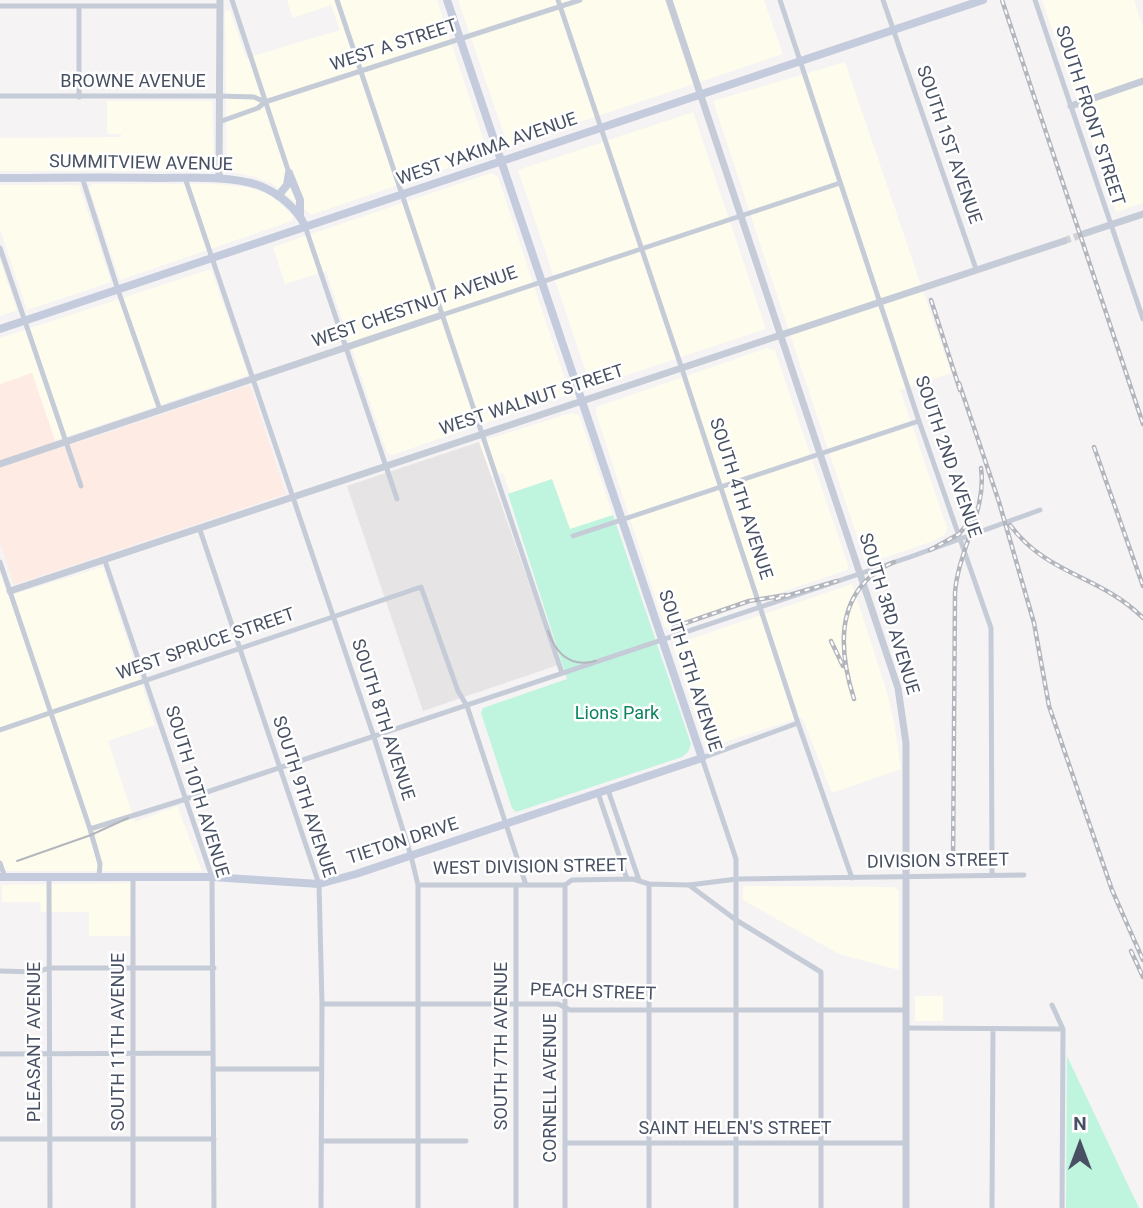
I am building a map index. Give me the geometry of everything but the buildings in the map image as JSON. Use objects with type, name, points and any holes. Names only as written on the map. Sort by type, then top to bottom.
[{"type":"main road","name":"SOUTH 5TH AVENUE","points":[[447,0],[702,758]]},
{"type":"main road","name":"WEST YAKIMA AVENUE","points":[[0,329],[983,0]]},
{"type":"main road","points":[[278,196],[287,185],[289,173]]},
{"type":"main road","points":[[289,173],[300,200],[300,214]]},
{"type":"main road","name":"SUMMITVIEW AVENUE","points":[[0,178],[185,178],[255,184],[278,196],[300,214],[305,226]]},
{"type":"main road","name":"TIETON DRIVE","points":[[2,877],[212,877],[319,884],[411,856],[702,758]]},
{"type":"street","points":[[232,0],[289,173]]},
{"type":"street","points":[[337,0],[562,673]]},
{"type":"street","name":"WEST A STREET","points":[[219,122],[258,108],[265,102],[460,39],[559,3],[580,0]]},
{"type":"street","name":"SOUTH 3RD AVENUE","points":[[669,0],[898,688],[906,743],[906,1208]]},
{"type":"street","name":"SOUTH 2ND AVENUE","points":[[780,0],[919,421],[993,635],[992,874]]},
{"type":"street","name":"SOUTH 1ST AVENUE","points":[[883,0],[976,269]]},
{"type":"street","name":"SOUTH FRONT STREET","points":[[1035,0],[1143,319]]},
{"type":"street","points":[[0,6],[220,3],[219,179]]},
{"type":"street","name":"SOUTH 4TH AVENUE","points":[[559,3],[852,878]]},
{"type":"street","points":[[79,6],[79,97]]},
{"type":"street","points":[[1071,106],[1143,81]]},
{"type":"street","name":"BROWNE AVENUE","points":[[0,96],[219,96],[254,97],[265,102]]},
{"type":"street","points":[[82,177],[160,410]]},
{"type":"street","name":"SOUTH 8TH AVENUE","points":[[185,178],[374,737],[418,884],[418,1208]]},
{"type":"street","name":"WEST CHESTNUT AVENUE","points":[[0,464],[840,183]]},
{"type":"street","points":[[1083,234],[1143,214]]},
{"type":"street","points":[[305,226],[397,499]]},
{"type":"street","name":"WEST WALNUT STREET","points":[[10,592],[1064,241]]},
{"type":"street","points":[[0,248],[81,485]]},
{"type":"street","points":[[573,536],[919,421]]},
{"type":"street","points":[[90,829],[467,706],[860,574],[1040,510]]},
{"type":"street","name":"SOUTH 9TH AVENUE","points":[[200,530],[319,884],[322,1004],[321,1208]]},
{"type":"street","name":"SOUTH 10TH AVENUE","points":[[106,561],[212,877],[214,1208]]},
{"type":"street","points":[[0,562],[90,829],[100,864],[99,877]]},
{"type":"street","name":"WEST SPRUCE STREET","points":[[0,730],[421,587],[458,691],[467,706]]},
{"type":"street","points":[[467,706],[526,885]]},
{"type":"street","name":"TIETON DRIVE","points":[[702,758],[798,723]]},
{"type":"street","name":"SOUTH 5TH AVENUE","points":[[702,758],[736,859],[736,1208]]},
{"type":"street","points":[[608,790],[639,880]]},
{"type":"street","points":[[598,793],[626,879]]},
{"type":"street","points":[[0,863],[2,877]]},
{"type":"street","name":"DIVISION STREET","points":[[852,878],[1024,875]]},
{"type":"street","name":"SOUTH 11TH AVENUE","points":[[132,876],[133,1208]]},
{"type":"street","name":"PLEASANT AVENUE","points":[[49,877],[50,1208]]},
{"type":"street","name":"WEST DIVISION STREET","points":[[418,884],[565,885],[572,880],[626,879],[649,884],[689,885],[737,879],[852,878]]},
{"type":"street","points":[[649,884],[649,1208]]},
{"type":"street","name":"SOUTH 7TH AVENUE","points":[[516,885],[516,1208]]},
{"type":"street","name":"CORNELL AVENUE","points":[[565,885],[565,1208]]},
{"type":"street","points":[[689,885],[736,920],[821,972],[821,1208]]},
{"type":"street","points":[[0,971],[37,972],[49,968],[214,968]]},
{"type":"street","name":"PEACH STREET","points":[[322,1004],[558,1004],[570,1010],[906,1010]]},
{"type":"street","points":[[1052,1005],[1063,1029],[1062,1208]]},
{"type":"street","points":[[905,1028],[1063,1029]]},
{"type":"street","points":[[992,1208],[993,1029]]},
{"type":"street","points":[[0,1054],[213,1053]]},
{"type":"street","points":[[213,1069],[321,1069]]},
{"type":"street","points":[[0,1139],[214,1139]]},
{"type":"street","points":[[321,1141],[466,1141]]},
{"type":"street","name":"SAINT HELEN'S STREET","points":[[565,1143],[906,1143]]},
{"type":"shaded area","points":[[287,0],[437,0],[488,154],[311,215],[273,184],[227,171],[225,11],[230,10],[246,58],[340,30],[331,5],[293,18]]},
{"type":"shaded area","points":[[458,0],[764,0],[783,54],[508,146]]},
{"type":"shaded area","points":[[1042,0],[1134,0],[1143,27],[1143,203],[1116,212]]},
{"type":"shaded area","points":[[845,62],[951,373],[900,390],[947,528],[946,533],[936,540],[866,564],[713,101]]},
{"type":"shaded area","points":[[107,101],[212,101],[214,171],[0,171],[0,138],[121,137],[121,134],[107,134]]},
{"type":"shaded area","points":[[693,112],[766,329],[591,387],[518,170]]},
{"type":"shaded area","points":[[491,173],[498,177],[567,386],[564,396],[392,455],[387,453],[326,271],[285,284],[273,247]]},
{"type":"shaded area","points":[[93,184],[216,184],[247,187],[272,196],[293,216],[292,221],[120,280],[89,188]]},
{"type":"shaded area","points":[[0,185],[79,185],[111,282],[27,310],[0,229]]},
{"type":"shaded area","points":[[0,261],[17,310],[0,316]]},
{"type":"shaded area","points":[[211,269],[248,375],[54,441],[32,373],[0,384],[0,338]]},
{"type":"shaded area","points":[[767,348],[775,351],[848,565],[847,570],[670,630],[665,627],[596,407]]},
{"type":"shaded area","points":[[32,373],[58,449],[250,385],[286,494],[14,585],[0,542],[0,384]]},
{"type":"shaded area","points":[[571,413],[579,415],[613,515],[570,529],[552,479],[510,493],[503,473],[492,476],[479,442]]},
{"type":"shaded area","points":[[479,442],[558,665],[423,711],[347,486]]},
{"type":"shaded area","points":[[103,567],[155,725],[108,741],[135,822],[177,806],[202,871],[0,871],[0,573],[8,596]]},
{"type":"shaded area","points":[[852,584],[887,692],[901,769],[832,793],[802,717],[706,748],[673,645]]},
{"type":"shaded area","points":[[135,883],[136,936],[89,936],[89,912],[41,912],[40,902],[2,902],[2,885]]},
{"type":"shaded area","points":[[743,886],[895,887],[899,892],[899,970],[839,954],[743,900]]},
{"type":"shaded area","points":[[915,996],[943,996],[943,1021],[915,1021]]},
{"type":"green space","name":"Lions Park","points":[[552,479],[570,529],[613,515],[691,744],[682,757],[516,812],[512,808],[481,713],[483,708],[567,679],[508,494]]},
{"type":"green space","points":[[1067,1056],[1139,1208],[1066,1208]]},
{"type":"tunnel","points":[[1064,241],[1083,234]]},
{"type":"tram line","points":[[548,631],[555,646],[571,661],[596,661]]},
{"type":"tram line","points":[[17,861],[91,835],[128,818]]},
{"type":"railway","points":[[1002,0],[1143,424]]},
{"type":"railway","points":[[931,300],[960,390]]},
{"type":"railway","points":[[959,383],[999,502],[1034,623],[1049,706],[1112,890],[1143,960]]},
{"type":"railway","points":[[1094,447],[1143,586]]},
{"type":"railway","points":[[953,866],[955,593],[961,561],[980,500],[981,468]]},
{"type":"railway","points":[[930,550],[959,534],[969,522]]},
{"type":"railway","points":[[1010,525],[1041,555],[1109,592],[1143,618]]},
{"type":"railway","points":[[854,699],[845,658],[846,620],[851,603],[861,587],[875,573],[894,562]]},
{"type":"railway","points":[[776,599],[837,581]]},
{"type":"railway","points":[[674,627],[749,601],[786,595]]},
{"type":"railway","points":[[831,641],[843,666]]},
{"type":"railway","points":[[1131,951],[1143,977]]}]
